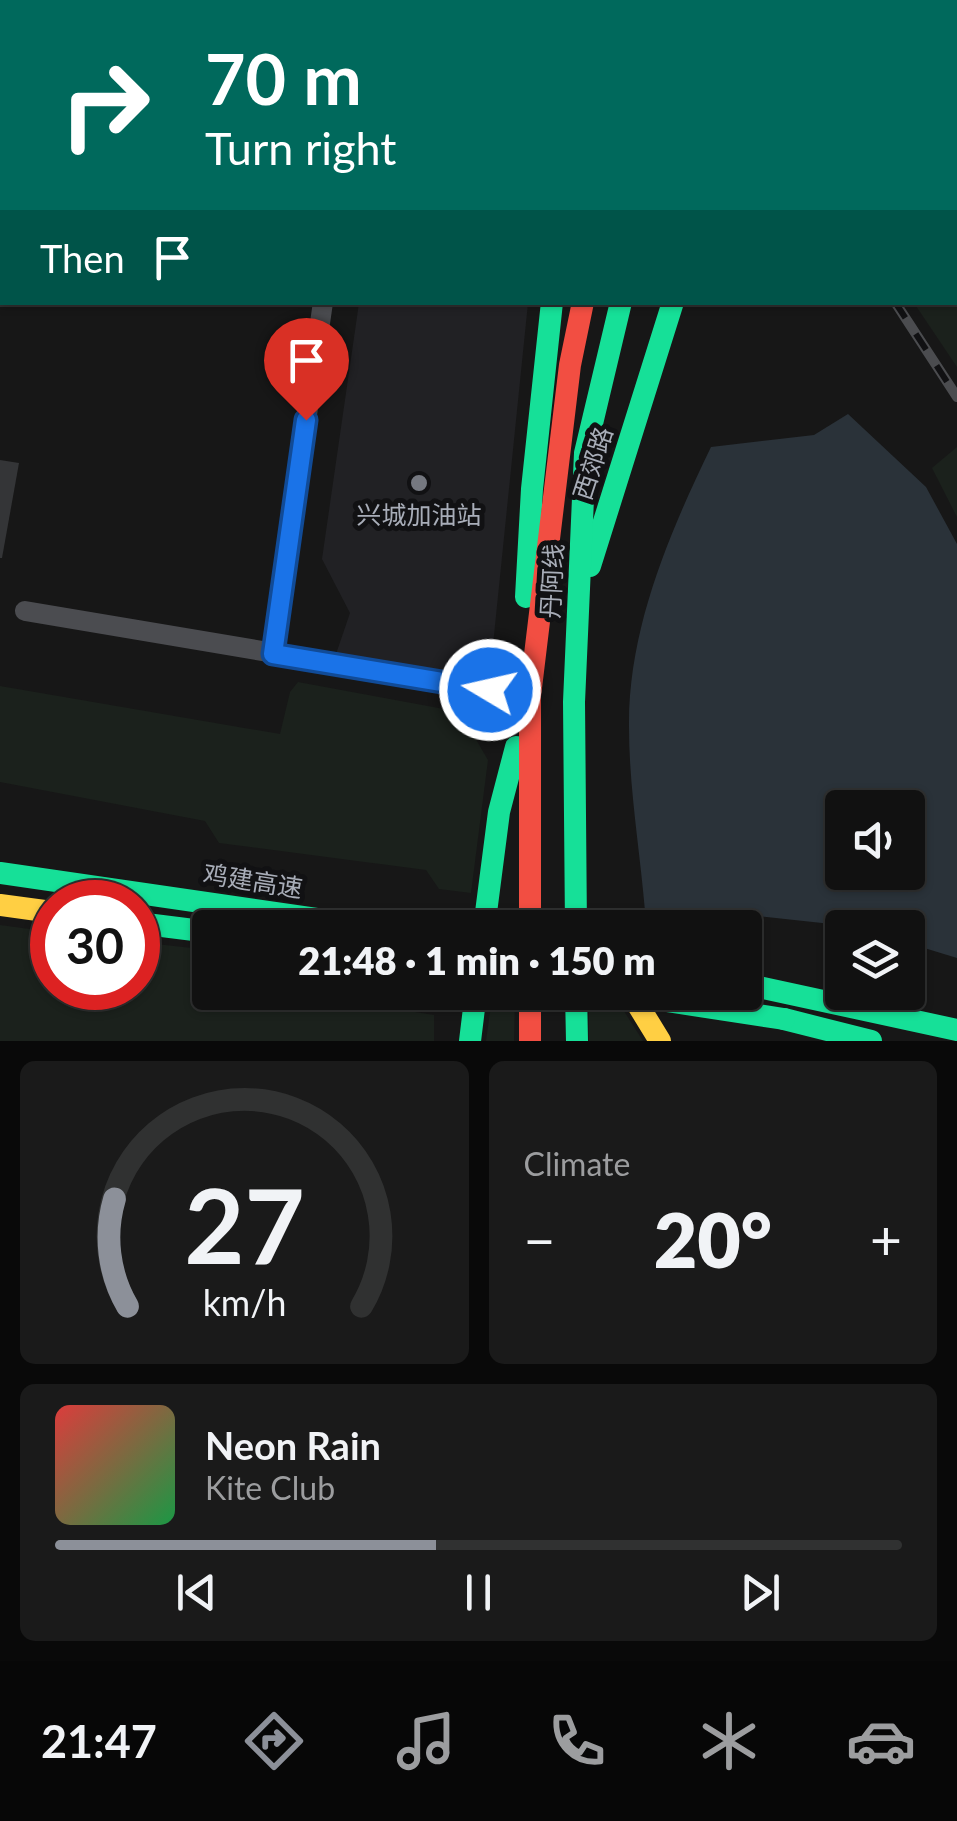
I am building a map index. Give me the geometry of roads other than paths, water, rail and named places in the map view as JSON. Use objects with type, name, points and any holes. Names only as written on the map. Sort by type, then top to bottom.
[{"type":"main road","points":[[486,910],[499,812],[530,696],[525,606],[552,305]]},
{"type":"main road","name":"丹阿线","points":[[530,910],[530,696],[570,365],[582,305]]},
{"type":"main road","name":"丹阿线","points":[[576,910],[575,644],[586,454],[620,305]]},
{"type":"main road","name":"西郊路","points":[[575,644],[592,551],[673,305]]},
{"type":"main road","points":[[574,702],[596,910]]},
{"type":"main road","points":[[0,863],[214,902]]},
{"type":"main road","name":"鸡建高速","points":[[0,873],[265,910]]},
{"type":"main road","points":[[0,905],[30,909]]},
{"type":"main road","points":[[160,925],[192,930]]},
{"type":"main road","points":[[762,987],[957,1030]]},
{"type":"main road","points":[[470,1041],[474,1010]]},
{"type":"main road","points":[[530,1010],[530,1041]]},
{"type":"main road","points":[[576,1010],[577,1041]]},
{"type":"main road","points":[[641,1010],[660,1041]]},
{"type":"main road","points":[[725,1010],[784,1019],[871,1041]]},
{"type":"street","points":[[273,654],[323,305]]},
{"type":"street","points":[[25,611],[530,696]]},
{"type":"railway","points":[[897,305],[957,397]]},
{"type":"place","name":"兴城加油站","points":[[419,483]]}]
